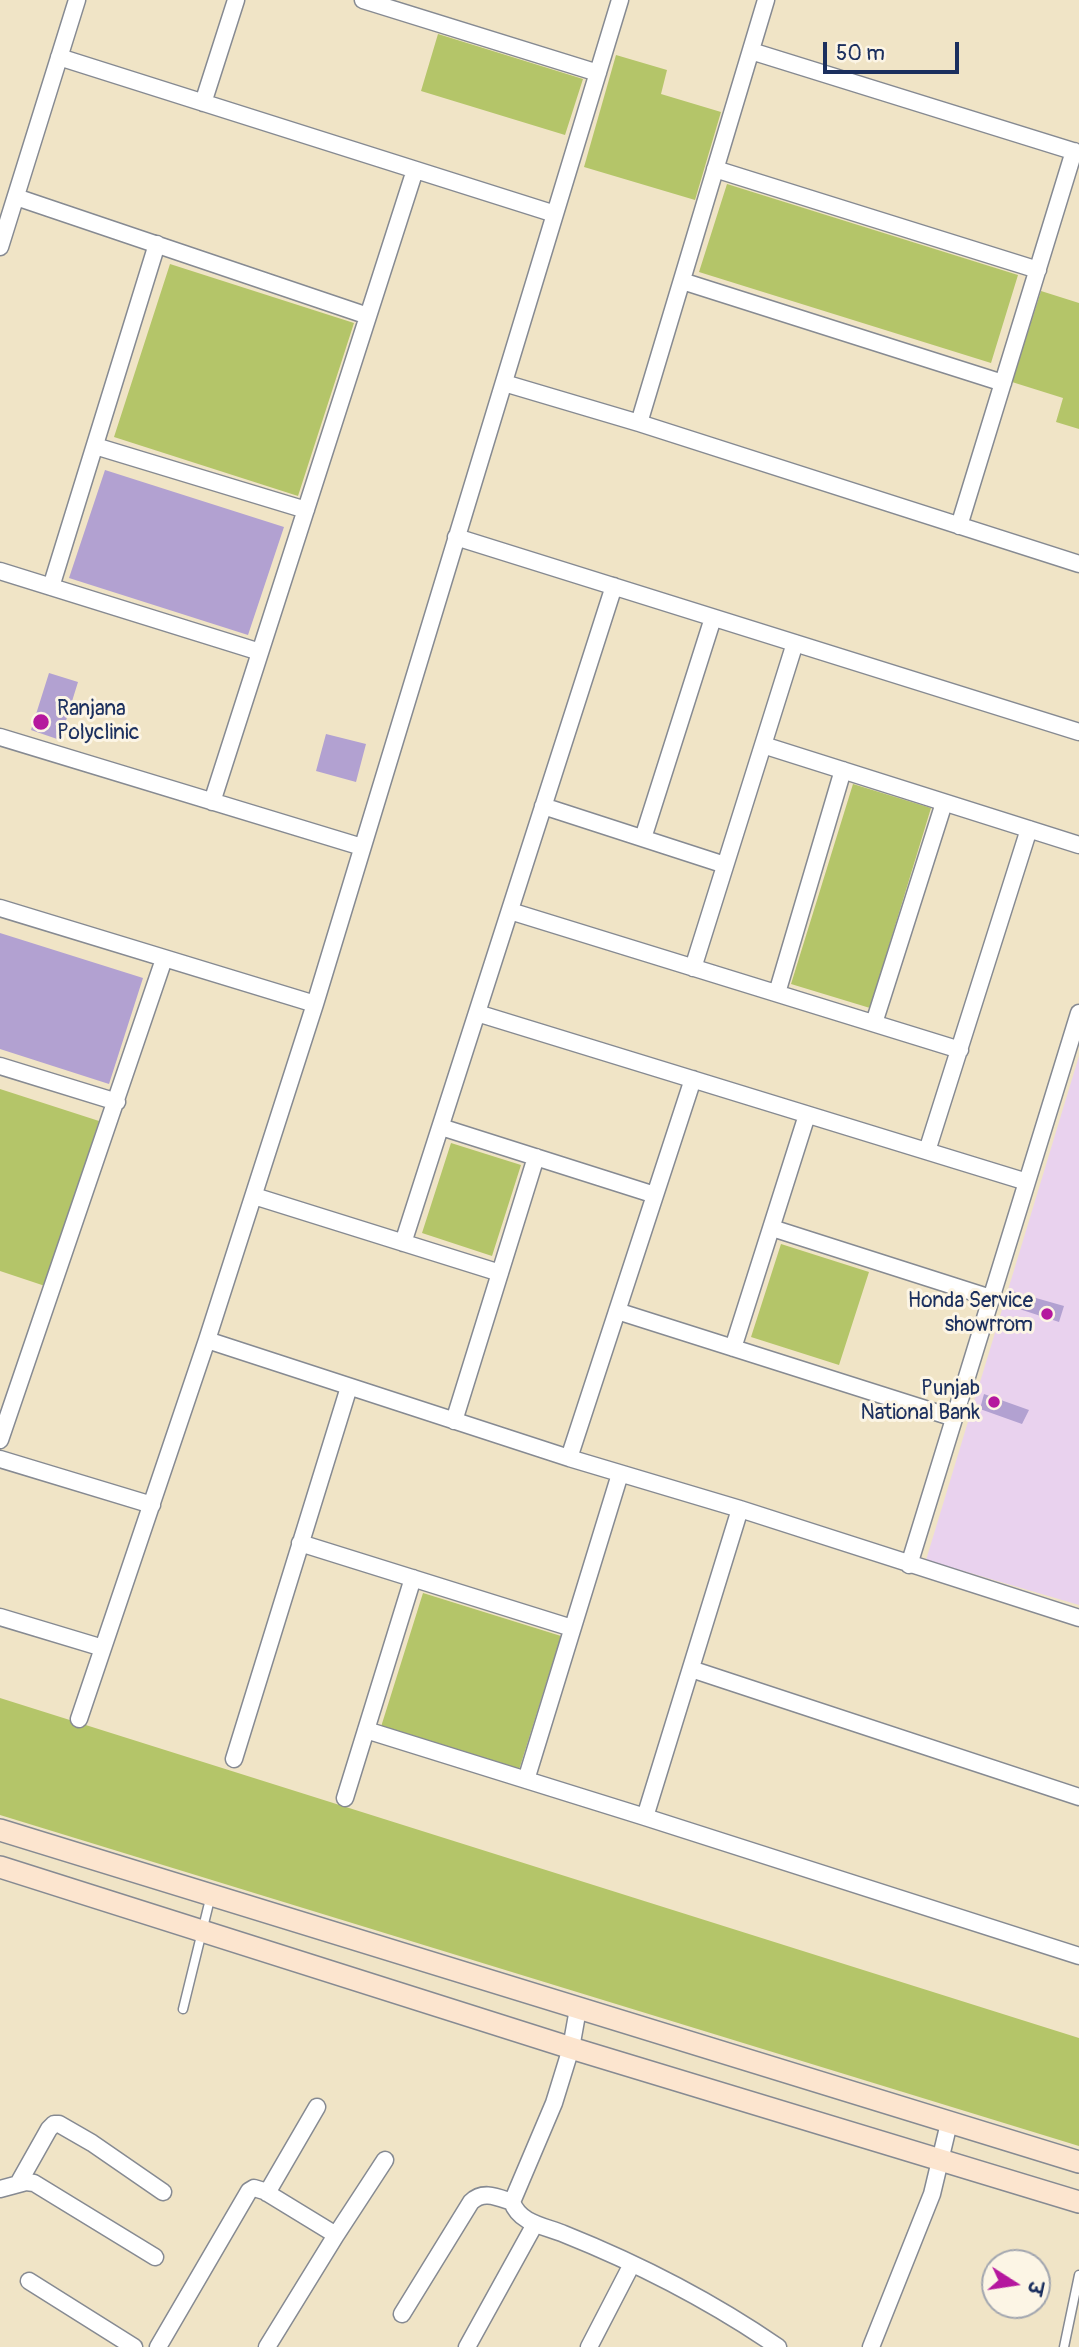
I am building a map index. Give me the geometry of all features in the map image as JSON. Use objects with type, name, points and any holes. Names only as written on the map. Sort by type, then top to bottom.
[{"type":"street","points":[[0,247],[77,0]]},
{"type":"street","points":[[203,103],[236,0]]},
{"type":"street","points":[[363,0],[598,73]]},
{"type":"street","points":[[79,1719],[207,1340],[315,1004],[620,0]]},
{"type":"street","points":[[639,423],[766,0]]},
{"type":"street","points":[[751,51],[1077,152],[959,526]]},
{"type":"street","points":[[60,57],[555,214]]},
{"type":"street","points":[[715,169],[1038,270]]},
{"type":"street","points":[[212,802],[415,170]]},
{"type":"street","points":[[16,197],[368,316]]},
{"type":"street","points":[[51,587],[157,244]]},
{"type":"street","points":[[682,281],[1003,383]]},
{"type":"street","points":[[504,383],[639,423],[1079,564]]},
{"type":"street","points":[[95,446],[306,510]]},
{"type":"street","points":[[456,537],[1079,732]]},
{"type":"street","points":[[0,571],[260,652]]},
{"type":"street","points":[[403,1243],[614,586]]},
{"type":"street","points":[[643,838],[713,618]]},
{"type":"street","points":[[693,968],[795,643]]},
{"type":"street","points":[[0,737],[362,847]]},
{"type":"street","points":[[763,745],[1079,845]]},
{"type":"street","points":[[777,993],[843,771]]},
{"type":"street","points":[[874,1023],[944,803]]},
{"type":"street","points":[[543,806],[725,865]]},
{"type":"street","points":[[928,1151],[1029,830]]},
{"type":"street","points":[[0,908],[315,1004]]},
{"type":"street","points":[[510,911],[960,1050]]},
{"type":"street","points":[[0,1440],[164,959]]},
{"type":"street","points":[[477,1013],[1027,1182]]},
{"type":"street","points":[[909,1565],[1079,1013]]},
{"type":"street","points":[[0,1066],[117,1102]]},
{"type":"street","points":[[569,1458],[693,1079]]},
{"type":"street","points":[[733,1348],[807,1115]]},
{"type":"street","points":[[441,1127],[655,1195]]},
{"type":"street","points":[[454,1421],[537,1157]]},
{"type":"street","points":[[254,1196],[500,1273]]},
{"type":"street","points":[[772,1228],[991,1298]]},
{"type":"street","points":[[617,1311],[954,1418]]},
{"type":"street","points":[[207,1340],[569,1458],[740,1509],[1079,1618]]},
{"type":"street","points":[[234,1759],[349,1387]]},
{"type":"street","points":[[0,1459],[152,1505]]},
{"type":"street","points":[[526,1780],[620,1474]]},
{"type":"street","points":[[645,1817],[740,1509]]},
{"type":"street","points":[[300,1543],[572,1628]]},
{"type":"street","points":[[345,1798],[413,1578]]},
{"type":"street","points":[[0,1617],[103,1648]]},
{"type":"street","points":[[691,1669],[1079,1797]]},
{"type":"street","points":[[366,1730],[1079,1956]]},
{"type":"street","points":[[0,1830],[1079,2162]]},
{"type":"street","points":[[0,1867],[571,2048],[1079,2202]]},
{"type":"street","points":[[578,2009],[571,2048],[554,2103],[512,2202],[516,2212],[535,2224],[582,2241],[632,2264],[716,2307],[778,2347]]},
{"type":"street","points":[[267,2193],[317,2107]]},
{"type":"street","points":[[871,2347],[932,2194],[949,2123]]},
{"type":"street","points":[[18,2184],[49,2129],[54,2124],[59,2124],[92,2143],[163,2192]]},
{"type":"street","points":[[267,2347],[385,2160]]},
{"type":"street","points":[[0,2189],[26,2182],[39,2185],[155,2257]]},
{"type":"street","points":[[158,2347],[249,2191],[258,2188],[336,2235]]},
{"type":"street","points":[[402,2314],[471,2202],[483,2194],[512,2202]]},
{"type":"street","points":[[467,2347],[535,2224]]},
{"type":"street","points":[[589,2347],[632,2264]]},
{"type":"street","points":[[29,2281],[134,2347]]},
{"type":"lane","points":[[183,2009],[211,1895]]},
{"type":"lane","points":[[1064,2347],[1079,2275]]},
{"type":"shaded area","points":[[1079,1056],[1079,1605],[926,1560]]},
{"type":"green space","points":[[438,34],[583,79],[565,135],[421,91]]},
{"type":"green space","points":[[616,55],[667,70],[661,94],[721,112],[695,200],[584,167]]},
{"type":"green space","points":[[727,184],[1018,275],[991,363],[699,272]]},
{"type":"green space","points":[[170,264],[354,323],[298,496],[114,437]]},
{"type":"green space","points":[[1041,291],[1079,303],[1079,429],[1056,422],[1063,398],[1012,382]]},
{"type":"green space","points":[[853,784],[931,808],[870,1008],[791,984]]},
{"type":"green space","points":[[0,1089],[99,1121],[45,1286],[0,1271]]},
{"type":"green space","points":[[451,1143],[521,1165],[492,1256],[422,1233]]},
{"type":"green space","points":[[781,1244],[869,1272],[839,1365],[751,1337]]},
{"type":"green space","points":[[423,1593],[561,1636],[518,1773],[380,1730]]},
{"type":"green space","points":[[0,1698],[1079,2038],[1079,2146],[0,1815]]},
{"type":"building","points":[[105,470],[284,527],[248,635],[69,578]]},
{"type":"building","points":[[49,673],[78,682],[60,740],[31,730]]},
{"type":"building","points":[[326,734],[366,744],[356,782],[316,771]]},
{"type":"building","points":[[0,933],[143,978],[109,1084],[0,1049]]},
{"type":"building","name":"Honda Service showrrom","points":[[1008,1290],[1064,1306],[1059,1322],[1004,1304]]},
{"type":"building","name":"Punjab National Bank","points":[[984,1394],[1029,1410],[1022,1424],[980,1409]]},
{"type":"place","name":"Ranjana Polyclinic","points":[[41,722]]},
{"type":"place","name":"Honda Service showrrom","points":[[1047,1314]]},
{"type":"place","name":"Punjab National Bank","points":[[994,1402]]}]
